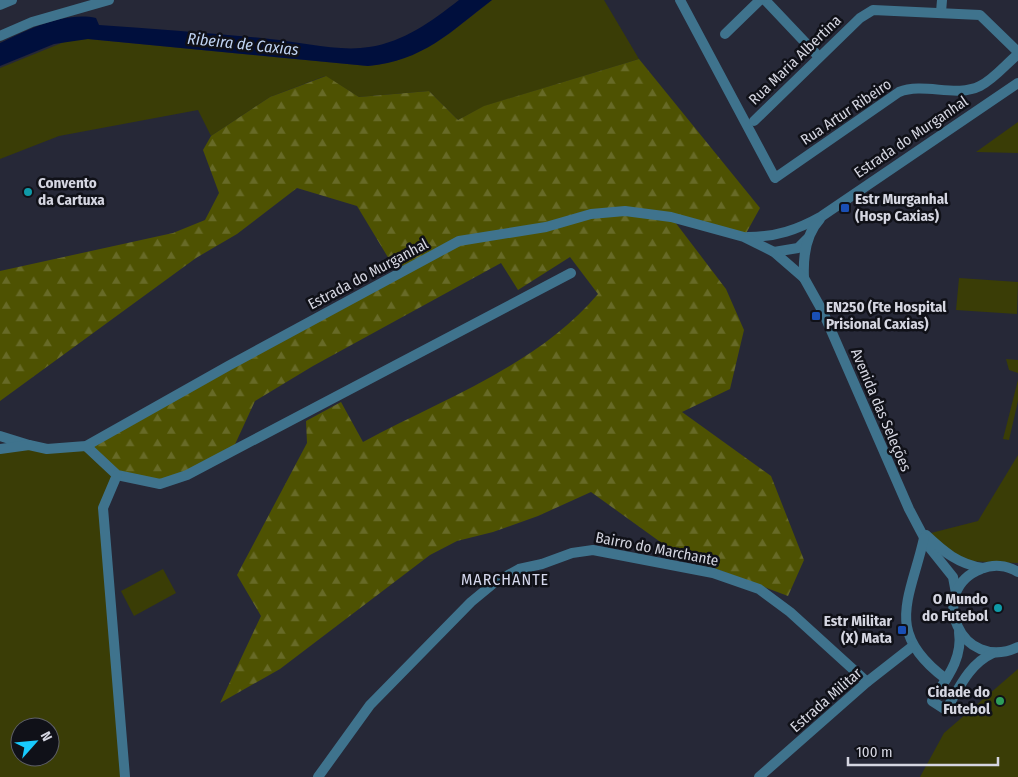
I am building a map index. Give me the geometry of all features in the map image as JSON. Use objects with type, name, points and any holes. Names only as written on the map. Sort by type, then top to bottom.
[{"type":"street","points":[[0,5],[12,0]]},
{"type":"street","points":[[0,36],[78,4],[103,0]]},
{"type":"street","name":"Rua Artur Ribeiro","points":[[680,0],[775,178],[899,92],[910,89],[978,87],[1018,53]]},
{"type":"street","points":[[725,34],[760,0]]},
{"type":"street","points":[[765,0],[819,57]]},
{"type":"street","points":[[941,12],[942,0]]},
{"type":"street","name":"Rua Maria Albertina","points":[[754,121],[860,18],[873,10],[974,14],[985,17],[1018,53]]},
{"type":"street","name":"Estrada do Murganhal","points":[[774,252],[779,240],[822,216],[1018,84]]},
{"type":"street","name":"Estrada do Murganhal","points":[[29,445],[47,449],[86,446],[228,366],[459,242],[546,227],[590,214],[625,211],[671,217],[744,237],[774,252],[804,278]]},
{"type":"street","name":"Estrada do Murganhal","points":[[774,252],[798,248],[808,238],[822,216]]},
{"type":"street","name":"Estrada do Murganhal","points":[[744,237],[768,237],[797,230]]},
{"type":"street","name":"Estrada do Murganhal","points":[[804,278],[803,265],[808,238]]},
{"type":"street","points":[[86,446],[117,475],[160,484],[187,475],[571,273]]},
{"type":"street","name":"Avenida das Seleções","points":[[804,278],[822,312],[918,528],[952,577],[956,593]]},
{"type":"street","points":[[0,436],[29,445]]},
{"type":"street","points":[[0,449],[29,445]]},
{"type":"street","points":[[117,475],[103,508],[125,777]]},
{"type":"street","name":"Avenida das Seleções","points":[[918,528],[952,558],[964,564],[984,568],[999,566],[1018,572]]},
{"type":"street","points":[[924,538],[914,571],[906,609],[907,628],[913,646],[926,664],[946,679]]},
{"type":"street","name":"Bairro do Marchante","points":[[318,777],[370,705],[471,602],[494,583],[519,570],[572,553],[594,550],[714,573],[759,589],[790,612],[868,682]]},
{"type":"street","points":[[914,571],[926,561],[936,560],[941,563]]},
{"type":"street","points":[[984,568],[965,580],[956,593],[954,616],[959,631],[959,653],[932,702],[946,710],[971,669],[983,657],[993,653],[1010,651],[1018,647]]},
{"type":"street","points":[[959,631],[977,648],[993,653]]},
{"type":"street","name":"Estrada Militar","points":[[759,777],[868,682],[913,646]]},
{"type":"shaded area","points":[[492,0],[604,0],[639,59],[485,106],[458,120],[429,91],[359,97],[325,76],[270,97],[211,136],[198,110],[59,136],[0,159],[0,68],[69,40],[88,39],[368,66],[387,63],[420,51],[449,34]]},
{"type":"shaded area","points":[[1018,122],[1018,153],[976,152]]},
{"type":"shaded area","points":[[959,278],[1018,282],[1017,314],[956,310]]},
{"type":"shaded area","points":[[1006,359],[1018,360],[1018,373],[1009,370]]},
{"type":"shaded area","points":[[1018,380],[1018,401],[1009,440],[1003,439]]},
{"type":"shaded area","points":[[86,446],[117,475],[103,508],[125,777],[0,777],[0,449]]},
{"type":"shaded area","points":[[1018,455],[1018,563],[965,561],[934,541],[931,533],[978,521]]},
{"type":"shaded area","points":[[163,569],[176,593],[134,616],[121,591]]},
{"type":"shaded area","name":"Cidade do Futebol","points":[[1018,669],[1018,777],[920,777],[944,733]]},
{"type":"green space","points":[[639,59],[760,208],[744,237],[672,218],[726,289],[744,330],[730,389],[682,412],[771,476],[804,560],[788,596],[677,554],[591,492],[538,516],[493,532],[457,541],[430,555],[280,669],[220,703],[261,616],[237,575],[307,443],[306,421],[341,402],[363,442],[457,395],[518,361],[574,319],[598,294],[570,257],[518,290],[501,263],[313,366],[255,401],[231,453],[160,484],[117,475],[86,446],[453,244],[395,269],[357,206],[297,188],[237,234],[196,258],[0,401],[0,271],[173,233],[205,220],[219,193],[203,150],[211,136],[270,97],[326,76],[359,97],[429,91],[458,120],[484,106]]},
{"type":"water","name":"Ribeira de Caxias","points":[[459,0],[492,0],[449,34],[420,51],[405,58],[368,66],[88,39],[54,44],[0,66],[0,43],[46,23],[72,17],[96,18],[99,25],[358,48],[382,44],[417,30]]},
{"type":"place","name":"Convento da Cartuxa","points":[[28,192]]},
{"type":"place","name":"Estr Murganhal (Hosp Caxias)","points":[[845,208]]},
{"type":"place","name":"EN250 (Fte Hospital Prisional Caxias)","points":[[816,316]]},
{"type":"place","name":"O Mundo do Futebol","points":[[998,608]]},
{"type":"place","name":"Estr Militar (X) Mata","points":[[902,630]]},
{"type":"place","name":"Cidade do Futebol","points":[[1000,701]]},
{"type":"district","name":"MARCHANTE","points":[[505,579]]}]
